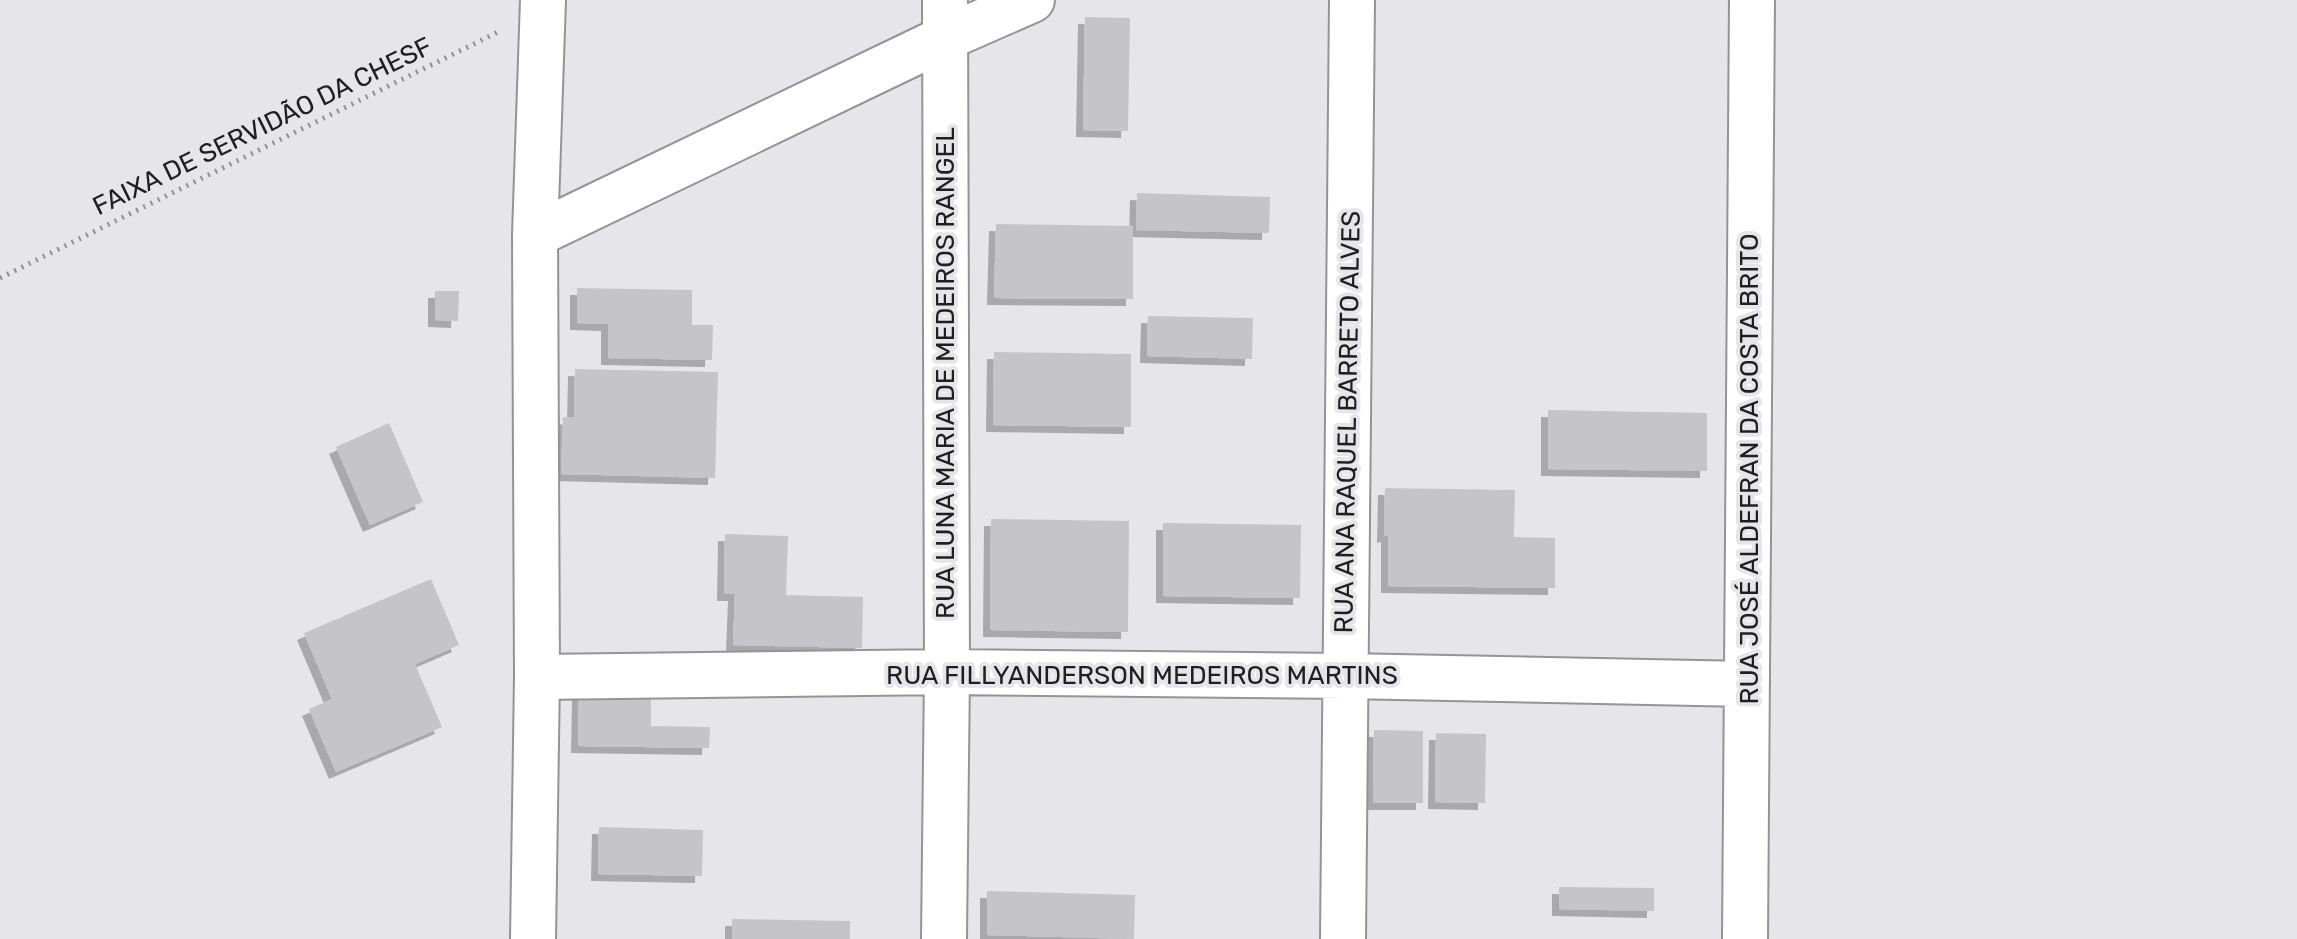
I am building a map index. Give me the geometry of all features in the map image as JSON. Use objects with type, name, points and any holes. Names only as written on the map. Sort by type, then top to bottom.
[{"type":"street","points":[[535,235],[944,20],[1032,0]]},
{"type":"street","name":"RUA ANA RAQUEL BARRETO ALVES","points":[[1343,939],[1352,0]]},
{"type":"street","name":"RUA JOSÉ ALDEFRAN DA COSTA BRITO","points":[[1745,939],[1752,0]]},
{"type":"street","points":[[533,939],[537,677],[535,235],[550,3]]},
{"type":"street","name":"RUA LUNA MARIA DE MEDEIROS RANGEL","points":[[944,20],[947,672],[944,939]]},
{"type":"street","name":"RUA FILLYANDERSON MEDEIROS MARTINS","points":[[537,677],[947,672],[1747,684]]},
{"type":"path","name":"FAIXA DE SERVIDÃO DA CHESF","points":[[0,278],[550,3]]},
{"type":"building","points":[[1085,17],[1130,18],[1128,131],[1083,130]]},
{"type":"building","points":[[1137,193],[1270,197],[1269,233],[1136,230]]},
{"type":"building","points":[[996,224],[1133,226],[1133,299],[994,298]]},
{"type":"building","points":[[577,288],[692,290],[692,325],[713,325],[712,360],[608,358],[608,324],[577,323]]},
{"type":"building","points":[[435,291],[459,291],[458,321],[435,320]]},
{"type":"building","points":[[1148,316],[1253,318],[1252,359],[1147,356]]},
{"type":"building","points":[[994,352],[1131,354],[1131,427],[993,425]]},
{"type":"building","points":[[575,369],[718,372],[715,478],[561,474],[563,417],[574,418]]},
{"type":"building","points":[[1548,410],[1707,413],[1707,471],[1548,469]]},
{"type":"building","points":[[389,423],[423,502],[370,525],[336,447]]},
{"type":"building","points":[[1385,488],[1515,490],[1514,537],[1555,538],[1555,588],[1388,586],[1388,535],[1384,536]]},
{"type":"building","points":[[991,519],[1129,521],[1128,632],[990,630]]},
{"type":"building","points":[[1163,523],[1301,525],[1300,598],[1163,596]]},
{"type":"building","points":[[725,534],[788,536],[786,595],[863,597],[862,648],[733,645],[735,594],[724,594]]},
{"type":"building","points":[[431,579],[459,645],[415,664],[442,727],[336,772],[309,709],[332,699],[304,633]]},
{"type":"building","points":[[579,692],[651,693],[651,726],[710,727],[709,748],[578,746]]},
{"type":"building","points":[[1374,730],[1423,731],[1423,803],[1373,803]]},
{"type":"building","points":[[1436,733],[1486,734],[1485,803],[1435,802]]},
{"type":"building","points":[[599,827],[703,830],[702,876],[598,874]]},
{"type":"building","points":[[1559,887],[1654,888],[1654,911],[1559,909]]},
{"type":"building","points":[[987,891],[1135,895],[1134,939],[987,935]]},
{"type":"building","points":[[732,919],[850,921],[850,939],[732,939]]}]
